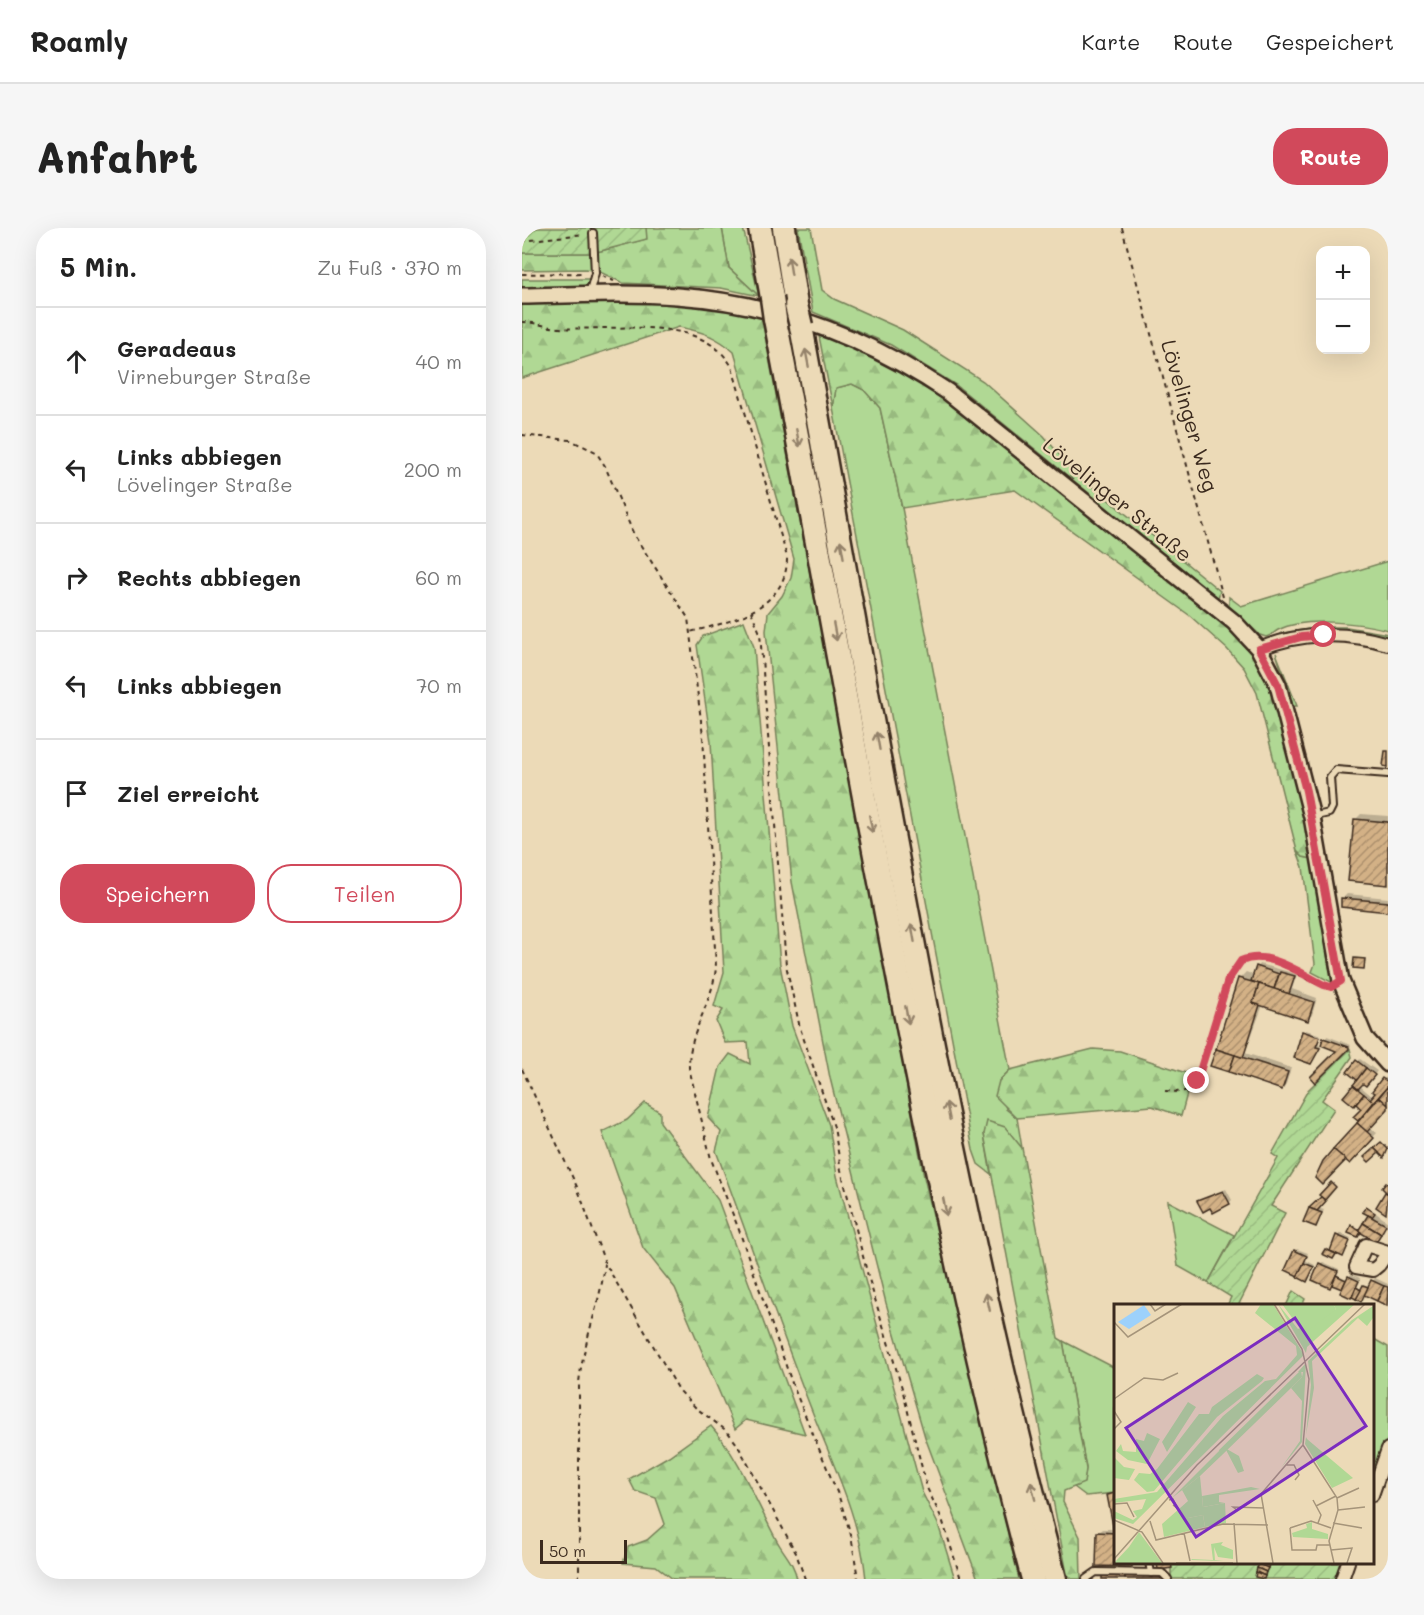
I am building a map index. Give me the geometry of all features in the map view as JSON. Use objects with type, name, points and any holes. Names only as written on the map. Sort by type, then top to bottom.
[{"type":"highway","points":[[760,228],[935,1160],[994,1424],[1033,1579]]},
{"type":"highway","points":[[784,228],[798,315],[955,1149],[1004,1370],[1055,1579]]},
{"type":"street","name":"Lövelinger Straße","points":[[522,296],[676,296],[749,306],[828,328],[886,353],[991,424],[1221,612],[1259,649],[1278,685],[1312,817],[1332,941],[1341,981],[1365,1038],[1388,1064]]},
{"type":"street","points":[[1259,649],[1301,637],[1324,635],[1346,635],[1388,644]]},
{"type":"street","points":[[1373,1490],[1388,1449]]},
{"type":"street","points":[[1342,1579],[1348,1564]]},
{"type":"lane","points":[[589,295],[595,273],[593,233]]},
{"type":"lane","points":[[1312,817],[1329,813],[1332,807],[1330,777],[1336,770],[1388,774]]},
{"type":"lane","points":[[1149,1564],[1151,1573]]},
{"type":"lane","points":[[1086,1579],[1096,1572],[1162,1573],[1168,1579]]},
{"type":"path","name":"Lövelinger Weg","points":[[1122,228],[1223,593],[1221,612]]},
{"type":"path","points":[[522,241],[593,233]]},
{"type":"path","points":[[522,274],[595,273],[620,285]]},
{"type":"path","points":[[522,322],[556,328],[678,332],[709,342],[726,356],[732,367],[787,557],[787,570],[783,584],[766,603],[751,611],[690,632]]},
{"type":"path","points":[[522,435],[570,440],[596,452],[605,466],[634,535],[682,606],[690,632],[704,747],[716,967],[711,1000],[688,1053],[689,1068],[711,1159],[739,1230],[793,1386],[839,1497],[851,1535],[858,1579]]},
{"type":"path","points":[[751,611],[760,633],[785,953],[791,996],[834,1127],[841,1170],[868,1276],[902,1388],[927,1488],[942,1519],[961,1579]]},
{"type":"path","points":[[1165,1091],[1184,1092],[1191,1089],[1197,1081],[1228,980],[1241,961],[1259,957],[1275,961],[1331,987],[1341,981]]},
{"type":"path","points":[[522,1069],[577,1187],[605,1263],[679,1390],[696,1408],[727,1431],[737,1444],[796,1553],[805,1579]]},
{"type":"path","points":[[579,1579],[579,1383],[581,1362],[597,1310],[605,1263]]},
{"type":"green space","points":[[522,228],[646,228],[647,239],[593,253],[522,253]]},
{"type":"green space","points":[[646,228],[722,228],[729,268],[759,296],[721,288],[623,283],[598,271],[585,269],[522,270],[522,253],[593,253],[646,239]]},
{"type":"green space","points":[[722,228],[743,228],[759,296],[729,268]]},
{"type":"green space","points":[[798,228],[811,228],[822,290],[834,299],[903,330],[983,381],[1044,436],[1072,470],[1220,591],[1218,598],[956,385],[891,345],[813,312]]},
{"type":"green space","points":[[522,279],[590,279],[588,289],[522,290]]},
{"type":"green space","points":[[676,301],[761,315],[924,1177],[1019,1579],[978,1579],[925,1437],[886,1303],[830,1078],[792,882],[766,631],[768,613],[782,596],[791,578],[794,559],[734,352],[709,335],[679,327],[522,378],[522,302]]},
{"type":"green space","points":[[818,331],[841,338],[947,398],[1244,639],[1268,674],[1301,793],[1313,859],[1303,857],[1297,851],[1257,693],[1244,668],[1227,649],[1189,615],[1015,490],[902,508],[880,408],[864,390],[852,384],[836,388],[833,408]]},
{"type":"green space","points":[[852,384],[864,390],[880,408],[902,508],[1010,1070],[999,1081],[1006,1109],[1017,1118],[1022,1148],[1014,1139],[984,1134],[991,1174],[978,1164],[973,1150],[833,408],[836,388]]},
{"type":"green space","points":[[1388,561],[1388,630],[1348,623],[1317,622],[1289,626],[1266,637],[1260,635],[1229,606],[1229,597],[1241,606]]},
{"type":"green space","points":[[744,621],[754,647],[780,965],[792,1026],[829,1125],[837,1176],[922,1492],[938,1524],[955,1579],[866,1579],[863,1555],[850,1509],[716,1151],[721,1132],[708,1118],[720,1067],[730,1054],[750,1064],[748,1042],[725,1043],[716,1021],[723,1010],[714,1006],[724,972],[711,742],[697,645],[703,636]]},
{"type":"green space","points":[[1323,627],[1347,627],[1388,634],[1388,638],[1348,632],[1322,632],[1282,637],[1281,633]]},
{"type":"green space","points":[[1276,653],[1297,706],[1293,706]]},
{"type":"green space","points":[[1297,851],[1303,857],[1313,859],[1329,967],[1334,981],[1331,982],[1312,972],[1315,964],[1303,867]]},
{"type":"green space","points":[[1093,1049],[1120,1051],[1192,1075],[1181,1116],[1152,1106],[1017,1118],[995,1096],[999,1081],[1010,1070]]},
{"type":"green space","points":[[1350,1049],[1352,1057],[1322,1100],[1334,1109],[1271,1206],[1285,1213],[1239,1304],[1228,1304],[1231,1297],[1208,1283],[1278,1158],[1272,1154],[1308,1090]]},
{"type":"green space","points":[[645,1103],[660,1112],[660,1122],[718,1200],[805,1434],[746,1420],[735,1429],[675,1288],[643,1248],[602,1132],[627,1120]]},
{"type":"green space","points":[[987,1121],[1005,1127],[1022,1148],[1058,1338],[1063,1341],[1086,1469],[1084,1483],[1064,1491],[1063,1502],[1080,1537],[1081,1579],[1072,1579],[1067,1574],[984,1134]]},
{"type":"green space","points":[[1168,1201],[1234,1235],[1208,1283],[1178,1266]]},
{"type":"green space","points":[[1293,1291],[1305,1299],[1303,1304],[1287,1304]]},
{"type":"green space","points":[[1373,1339],[1388,1347],[1388,1438],[1373,1481]]},
{"type":"green space","points":[[1063,1341],[1114,1367],[1114,1493],[1086,1496],[1074,1487],[1084,1482],[1086,1468]]},
{"type":"green space","points":[[711,1426],[739,1466],[776,1539],[791,1563],[797,1579],[673,1579],[656,1566],[623,1563],[628,1547],[647,1540],[665,1524],[656,1498],[635,1491],[629,1479],[669,1456]]},
{"type":"green space","points":[[1171,1564],[1342,1564],[1336,1579],[1171,1579]]},
{"type":"building","points":[[1385,751],[1388,751],[1388,767],[1383,766]]},
{"type":"building","points":[[1354,819],[1388,822],[1388,885],[1348,881]]},
{"type":"building","points":[[1341,898],[1388,902],[1388,912],[1341,907]]},
{"type":"building","points":[[1354,958],[1365,959],[1364,969],[1353,968]]},
{"type":"building","points":[[1256,966],[1279,974],[1274,989],[1251,981]]},
{"type":"building","points":[[1280,972],[1295,976],[1289,994],[1274,989]]},
{"type":"building","points":[[1238,978],[1259,984],[1253,1003],[1260,1005],[1243,1058],[1216,1049]]},
{"type":"building","points":[[1259,984],[1314,1002],[1308,1021],[1253,1003]]},
{"type":"building","points":[[1302,1031],[1320,1037],[1316,1047],[1320,1048],[1311,1064],[1294,1058]]},
{"type":"building","points":[[1323,1038],[1349,1047],[1349,1049],[1315,1083],[1310,1077],[1336,1051],[1321,1045]]},
{"type":"building","points":[[1216,1049],[1235,1055],[1229,1072],[1210,1066]]},
{"type":"building","points":[[1235,1055],[1288,1072],[1282,1090],[1229,1072]]},
{"type":"building","points":[[1356,1060],[1366,1068],[1357,1080],[1347,1072]]},
{"type":"building","points":[[1366,1068],[1375,1075],[1366,1086],[1363,1084],[1358,1089],[1353,1085]]},
{"type":"building","points":[[1382,1078],[1388,1082],[1388,1086],[1374,1102],[1370,1099],[1375,1093],[1372,1091]]},
{"type":"building","points":[[1353,1085],[1364,1094],[1354,1106],[1343,1097]]},
{"type":"building","points":[[1388,1086],[1388,1105],[1379,1097]]},
{"type":"building","points":[[1364,1094],[1374,1102],[1358,1121],[1353,1117],[1361,1109],[1356,1104]]},
{"type":"building","points":[[1379,1097],[1388,1105],[1388,1109],[1367,1132],[1357,1123]]},
{"type":"building","points":[[1357,1123],[1374,1138],[1350,1164],[1333,1149]]},
{"type":"building","points":[[1381,1142],[1388,1149],[1384,1158],[1374,1148]]},
{"type":"building","points":[[1374,1148],[1379,1153],[1369,1162],[1364,1157]]},
{"type":"building","points":[[1333,1149],[1346,1160],[1322,1185],[1315,1178],[1323,1161]]},
{"type":"building","points":[[1331,1182],[1336,1187],[1325,1200],[1319,1195]]},
{"type":"building","points":[[1386,1183],[1388,1184],[1388,1194],[1382,1188]]},
{"type":"building","points":[[1223,1191],[1230,1204],[1213,1213],[1210,1208],[1203,1212],[1197,1201]]},
{"type":"building","points":[[1385,1192],[1388,1194],[1386,1214],[1376,1207]]},
{"type":"building","points":[[1321,1197],[1326,1201],[1317,1211],[1309,1208]]},
{"type":"building","points":[[1366,1207],[1375,1213],[1372,1217],[1362,1212]]},
{"type":"building","points":[[1309,1208],[1322,1213],[1316,1227],[1303,1222]]},
{"type":"building","points":[[1368,1215],[1386,1225],[1381,1234],[1363,1223]]},
{"type":"building","points":[[1363,1223],[1381,1234],[1376,1242],[1358,1231]]},
{"type":"building","points":[[1351,1225],[1361,1232],[1358,1237],[1348,1233]]},
{"type":"building","points":[[1336,1235],[1350,1241],[1343,1257],[1330,1251]]},
{"type":"building","points":[[1325,1249],[1336,1254],[1333,1259],[1322,1254]]},
{"type":"building","points":[[1294,1250],[1307,1256],[1298,1276],[1285,1270]]},
{"type":"building","points":[[1304,1263],[1314,1267],[1307,1282],[1297,1277]]},
{"type":"building","points":[[1319,1263],[1338,1271],[1330,1288],[1312,1280]]},
{"type":"building","points":[[1336,1275],[1346,1280],[1342,1289],[1332,1285]]},
{"type":"building","points":[[1348,1276],[1359,1281],[1351,1298],[1340,1293]]},
{"type":"building","points":[[1371,1280],[1384,1286],[1377,1301],[1364,1295]]},
{"type":"building","points":[[1363,1285],[1368,1287],[1361,1302],[1356,1299]]},
{"type":"building","points":[[1384,1286],[1388,1287],[1387,1306],[1377,1301]]},
{"type":"building","points":[[1356,1287],[1361,1290],[1356,1299],[1352,1297]]},
{"type":"building","points":[[1114,1493],[1114,1531],[1107,1495]]},
{"type":"building","points":[[1097,1532],[1114,1533],[1114,1564],[1132,1564],[1132,1567],[1096,1566]]},
{"type":"building","points":[[1157,1564],[1171,1564],[1172,1568],[1158,1570]]},
{"type":"building","points":[[1259,1564],[1268,1568],[1266,1572],[1257,1568]]},
{"type":"building","points":[[1257,1568],[1266,1572],[1265,1576],[1256,1572]]},
{"type":"building","points":[[1256,1572],[1265,1576],[1264,1579],[1255,1577]]},
{"type":"building","points":[[1102,1576],[1125,1576],[1125,1579],[1102,1579]]},
{"type":"building","points":[[1125,1576],[1161,1576],[1161,1579],[1125,1579]]},
{"type":"route","points":[[1197,1081],[1228,980],[1241,961],[1259,957],[1275,961],[1331,987],[1341,981],[1333,951],[1306,791],[1278,685],[1259,649],[1301,637],[1324,635]]}]
